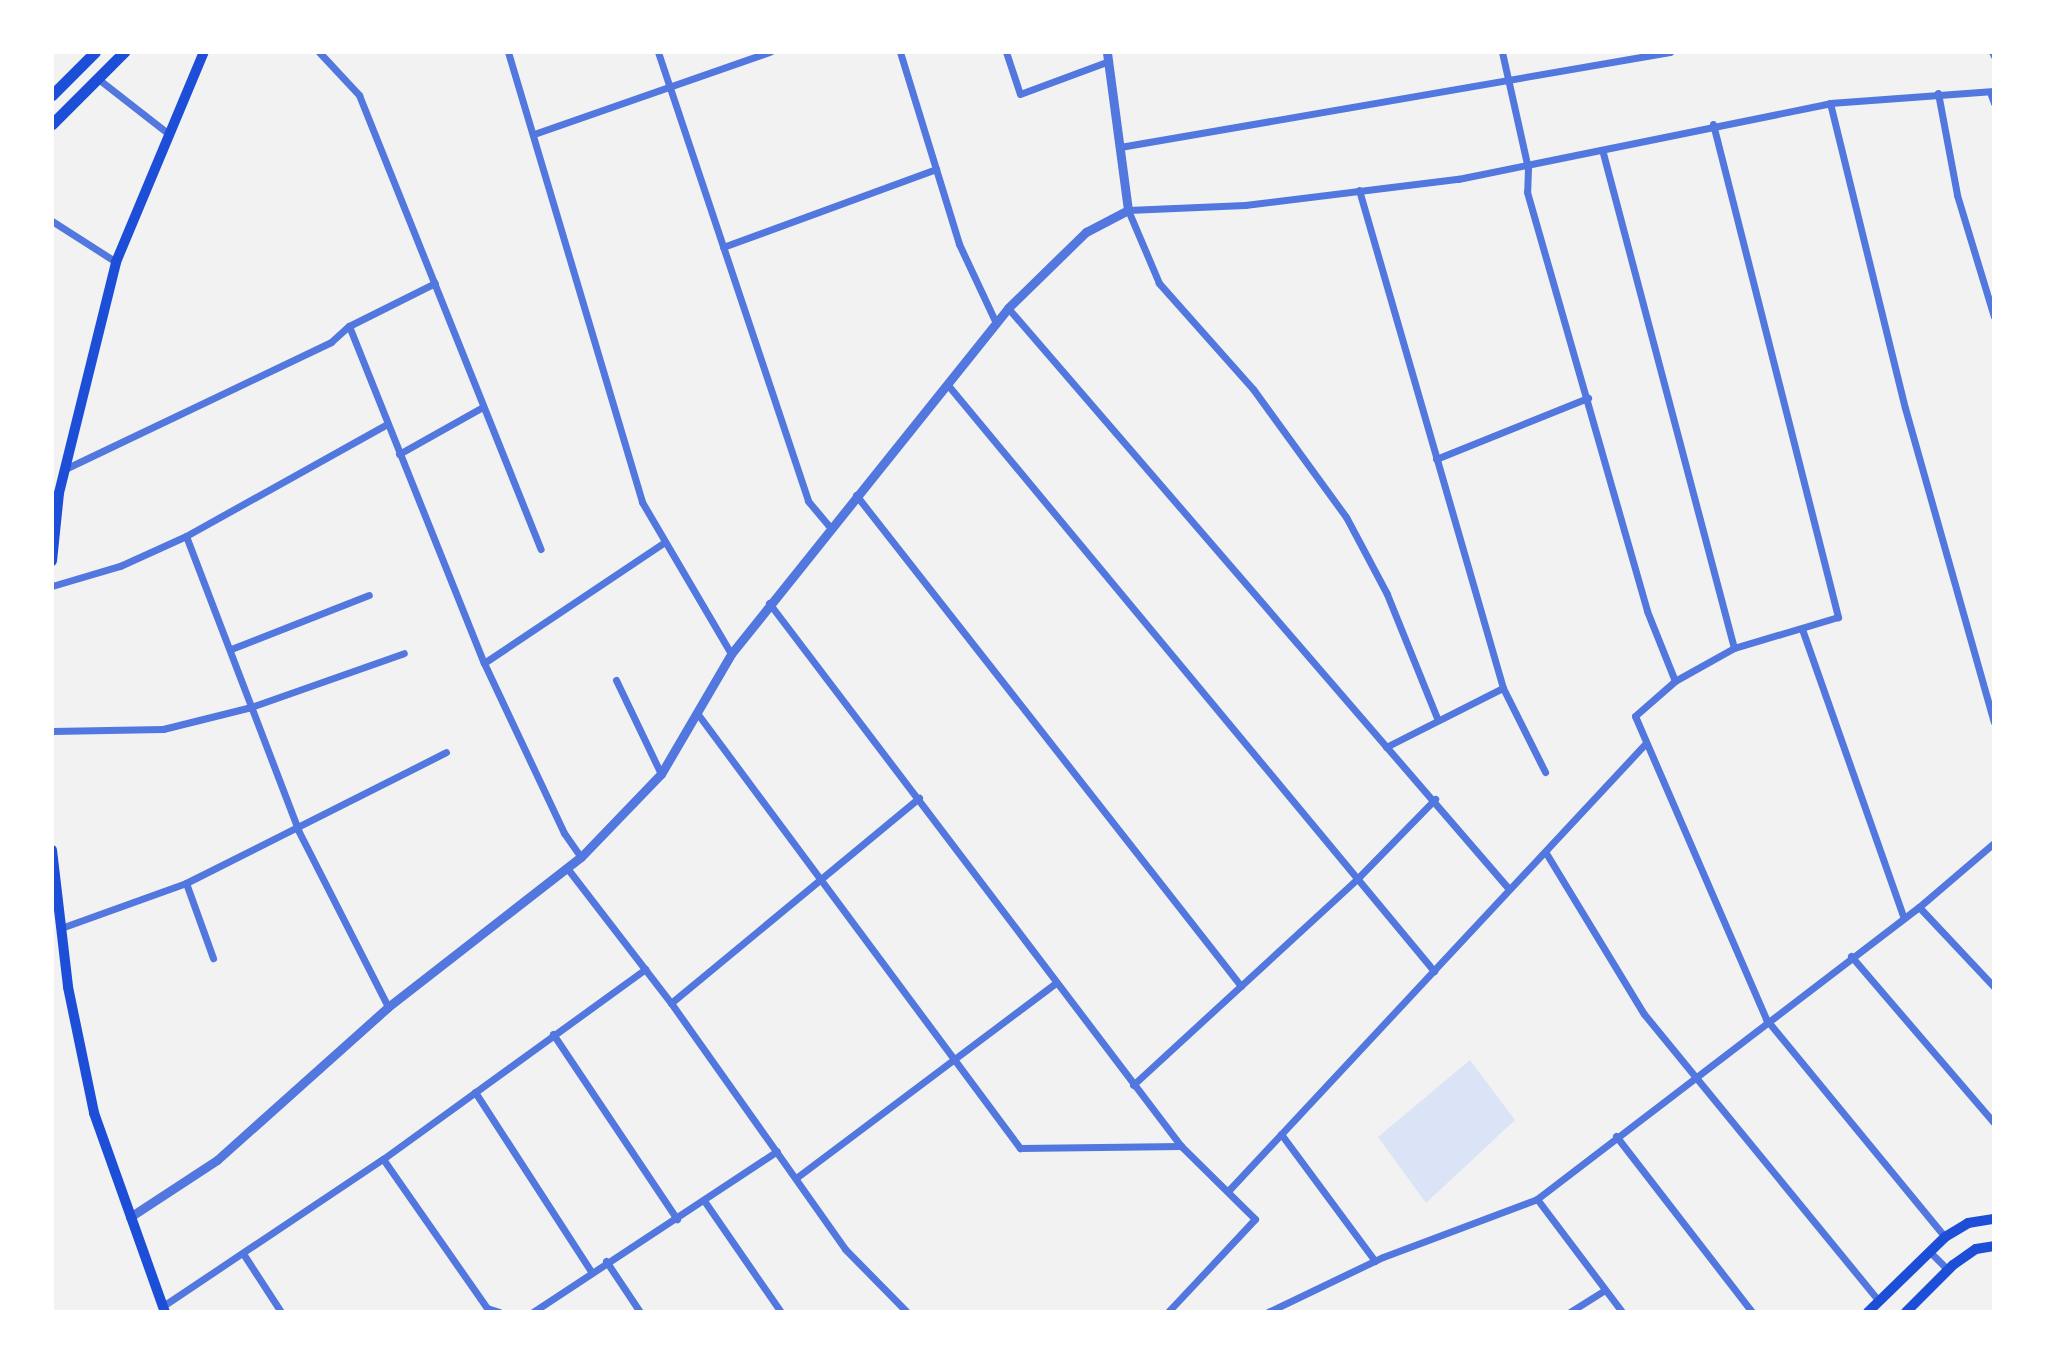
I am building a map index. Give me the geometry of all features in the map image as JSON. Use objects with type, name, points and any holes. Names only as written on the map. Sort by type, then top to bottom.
[{"type":"main road","points":[[52,95],[95,52]]},
{"type":"main road","points":[[52,124],[124,52]]},
{"type":"main road","points":[[52,561],[65,469],[116,262],[204,52]]},
{"type":"main road","points":[[52,850],[61,928],[94,1113],[164,1309]]},
{"type":"main road","points":[[1868,1312],[1945,1237],[1968,1223],[1994,1218]]},
{"type":"main road","points":[[1906,1312],[1948,1270],[1976,1249],[1994,1246]]},
{"type":"street","points":[[319,52],[359,95],[435,283],[481,408],[541,549]]},
{"type":"street","points":[[508,52],[642,502],[663,543],[731,654]]},
{"type":"street","points":[[658,52],[808,501],[830,527]]},
{"type":"street","points":[[534,134],[770,52]]},
{"type":"street","points":[[900,52],[959,244],[996,323]]},
{"type":"street","points":[[1006,52],[1020,94],[1108,56],[1128,210],[1159,283],[1253,389],[1346,517],[1387,594],[1437,718]]},
{"type":"street","points":[[1502,52],[1511,77],[1528,168],[1527,192],[1647,611],[1675,681]]},
{"type":"street","points":[[1120,147],[1511,77],[1670,52]]},
{"type":"street","points":[[97,78],[169,134]]},
{"type":"street","points":[[130,1217],[217,1160],[388,1007],[581,857],[661,774],[731,654],[830,527],[1008,308],[1086,232],[1128,210],[1245,205],[1528,168],[1603,153],[1713,124],[1830,103],[1992,91],[1994,103]]},
{"type":"street","points":[[1938,93],[1957,195],[1994,317]]},
{"type":"street","points":[[1830,103],[1905,408],[1994,722]]},
{"type":"street","points":[[1713,124],[1838,617],[1734,648],[1675,681],[1635,716],[1766,1019],[1945,1237]]},
{"type":"street","points":[[1603,153],[1734,648]]},
{"type":"street","points":[[723,247],[936,169]]},
{"type":"street","points":[[1359,190],[1503,688],[1545,772]]},
{"type":"street","points":[[52,221],[116,262]]},
{"type":"street","points":[[65,469],[331,342],[349,326],[435,283]]},
{"type":"street","points":[[1008,308],[1386,747],[1435,799],[1509,889]]},
{"type":"street","points":[[349,326],[484,663],[564,833],[581,857]]},
{"type":"street","points":[[947,384],[1434,971]]},
{"type":"street","points":[[1436,459],[1588,398]]},
{"type":"street","points":[[399,454],[481,408]]},
{"type":"street","points":[[52,586],[120,566],[186,536],[387,424]]},
{"type":"street","points":[[856,495],[1241,986]]},
{"type":"street","points":[[186,536],[298,830],[388,1007]]},
{"type":"street","points":[[484,663],[663,543]]},
{"type":"street","points":[[231,649],[369,595]]},
{"type":"street","points":[[769,603],[1181,1146],[1255,1219],[1168,1312]]},
{"type":"street","points":[[1802,629],[1904,918]]},
{"type":"street","points":[[52,731],[163,729],[251,707],[404,653]]},
{"type":"street","points":[[616,680],[661,774]]},
{"type":"street","points":[[1386,747],[1437,718],[1503,688]]},
{"type":"street","points":[[697,713],[823,877],[954,1062],[1020,1148],[1181,1146]]},
{"type":"street","points":[[1229,1190],[1645,744]]},
{"type":"street","points":[[61,928],[186,883],[298,830],[446,752]]},
{"type":"street","points":[[671,1003],[919,798]]},
{"type":"street","points":[[1133,1085],[1357,879],[1435,799]]},
{"type":"street","points":[[1268,1312],[1375,1261],[1537,1199],[1766,1019],[1919,907],[1994,843]]},
{"type":"street","points":[[1546,853],[1644,1014],[1879,1301]]},
{"type":"street","points":[[567,868],[671,1003],[845,1249],[907,1312]]},
{"type":"street","points":[[186,883],[213,958]]},
{"type":"street","points":[[1919,907],[1994,987]]},
{"type":"street","points":[[1851,956],[1994,1123]]},
{"type":"street","points":[[164,1309],[383,1159],[645,969]]},
{"type":"street","points":[[796,1178],[1056,983]]},
{"type":"street","points":[[553,1034],[677,1219]]},
{"type":"street","points":[[475,1092],[591,1271]]},
{"type":"street","points":[[1281,1134],[1375,1261]]},
{"type":"street","points":[[1616,1136],[1752,1312]]},
{"type":"street","points":[[533,1312],[606,1261],[705,1202],[777,1151]]},
{"type":"street","points":[[383,1159],[487,1308],[499,1312]]},
{"type":"street","points":[[1537,1199],[1622,1312]]},
{"type":"street","points":[[705,1202],[781,1312]]},
{"type":"street","points":[[1994,1218],[1994,1229]]},
{"type":"street","points":[[1929,1251],[1948,1270]]},
{"type":"street","points":[[244,1255],[281,1312]]},
{"type":"street","points":[[606,1261],[640,1312]]},
{"type":"street","points":[[1570,1312],[1605,1290]]},
{"type":"shaded area","points":[[1470,1060],[1515,1120],[1426,1203],[1378,1137]]}]
